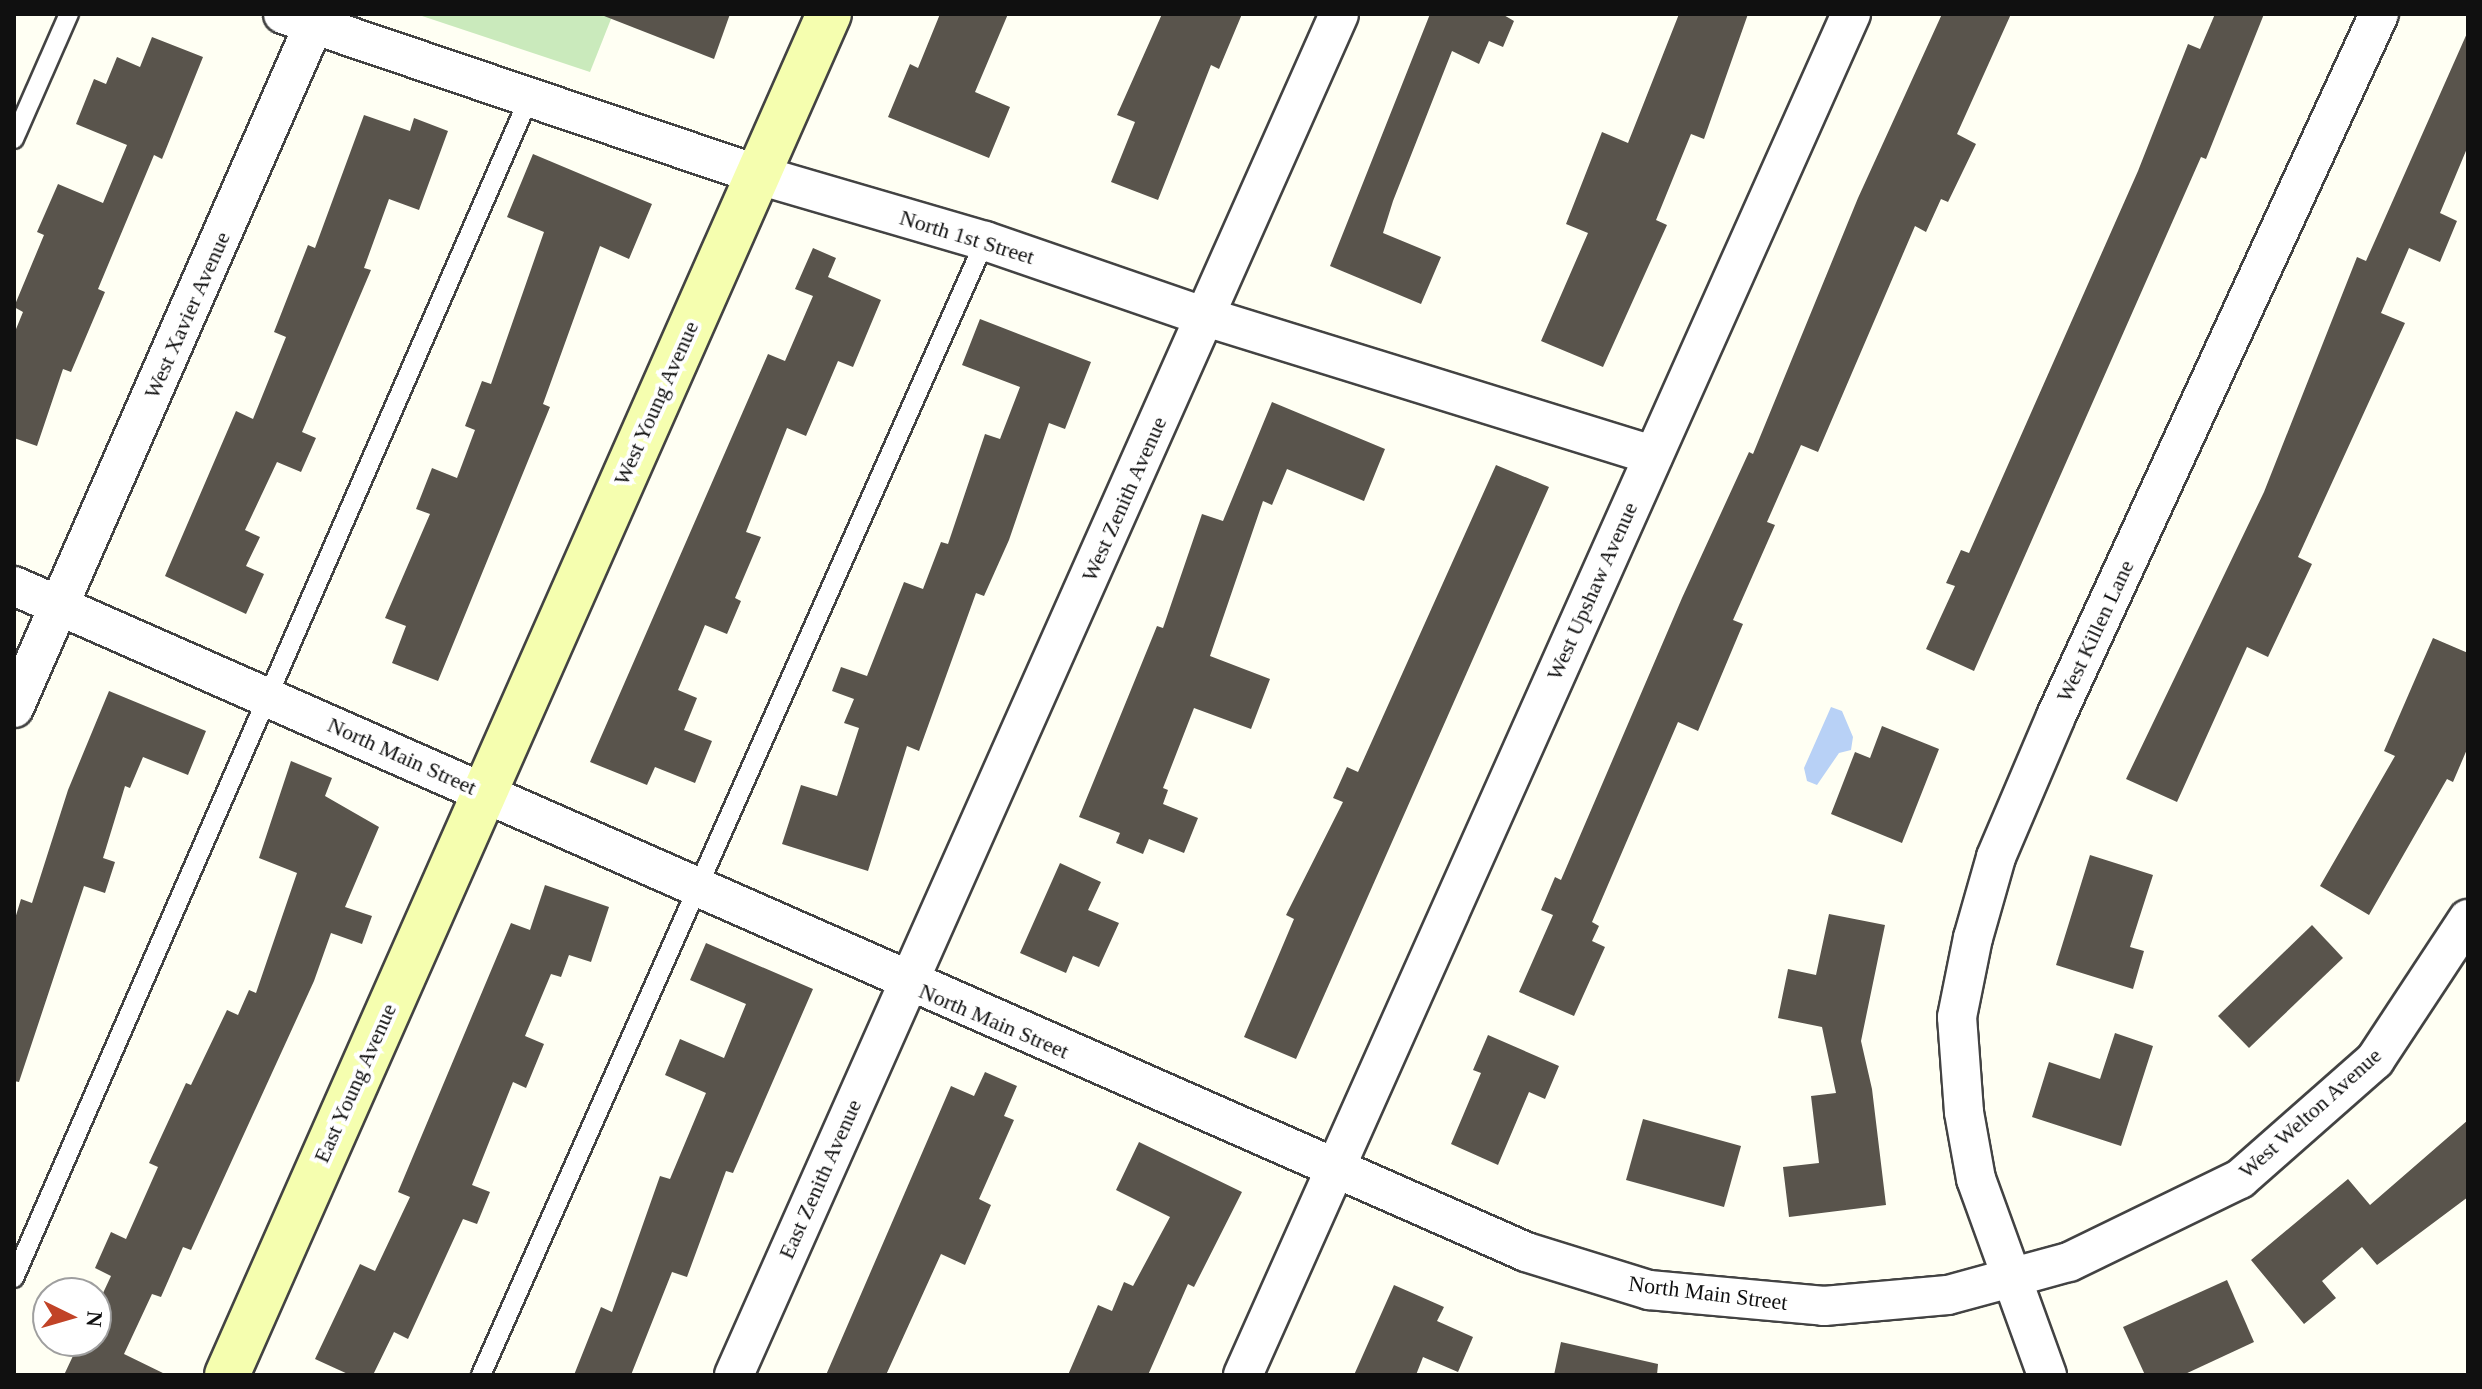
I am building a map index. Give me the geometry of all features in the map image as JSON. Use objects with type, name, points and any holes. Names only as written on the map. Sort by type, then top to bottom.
[{"type":"street","name":"West Young Avenue","points":[[482,791],[829,14]]},
{"type":"street","name":"West Zenith Avenue","points":[[906,983],[1339,14]]},
{"type":"street","name":"West Upshaw Avenue","points":[[1243,1375],[1851,14]]},
{"type":"street","name":"West Killen Lane","points":[[2047,1375],[2008,1278],[1976,1179],[1964,1112],[1957,1017],[1996,857],[2379,14]]},
{"type":"street","name":"North 1st Street","points":[[299,19],[759,175],[985,241],[1206,317],[1653,455]]},
{"type":"street","name":"West Xavier Avenue","points":[[14,708],[60,605],[299,19]]},
{"type":"street","name":"North Main Street","points":[[14,586],[482,791],[906,983],[1551,1262],[1649,1290],[1824,1306],[1948,1295],[2008,1278]]},
{"type":"street","name":"East Young Avenue","points":[[227,1375],[482,791]]},
{"type":"street","name":"West Welton Avenue","points":[[2008,1278],[2069,1262],[2240,1179],[2375,1060],[2468,919]]},
{"type":"street","name":"East Zenith Avenue","points":[[734,1375],[906,983]]},
{"type":"lane","points":[[14,139],[69,14]]},
{"type":"lane","points":[[14,1278],[265,696],[529,98]]},
{"type":"lane","points":[[481,1375],[985,241]]},
{"type":"green space","points":[[416,14],[613,14],[590,72]]},
{"type":"water","points":[[1831,707],[1842,711],[1853,737],[1851,750],[1839,753],[1817,785],[1807,781],[1804,768]]},
{"type":"building","points":[[599,14],[730,14],[714,59]]},
{"type":"building","points":[[940,14],[1008,14],[975,92],[1010,107],[989,158],[888,117],[910,64],[918,68]]},
{"type":"building","points":[[1162,14],[1242,14],[1219,69],[1211,65],[1158,200],[1111,182],[1135,122],[1117,115]]},
{"type":"building","points":[[1430,14],[1502,14],[1514,21],[1503,47],[1489,41],[1479,64],[1452,51],[1393,201],[1383,233],[1441,257],[1421,304],[1330,266]]},
{"type":"building","points":[[1679,14],[1748,14],[1704,139],[1691,134],[1656,220],[1667,225],[1603,367],[1541,341],[1588,233],[1566,224],[1602,132],[1628,143]]},
{"type":"building","points":[[1942,14],[2011,14],[1957,134],[1976,144],[1948,202],[1941,199],[1926,232],[1915,226],[1818,452],[1801,445],[1767,522],[1775,525],[1733,620],[1743,624],[1698,731],[1678,722],[1592,922],[1599,926],[1592,941],[1605,947],[1574,1016],[1519,992],[1553,915],[1541,910],[1555,877],[1561,880],[1682,598],[1749,452],[1753,454],[1858,198]]},
{"type":"building","points":[[2215,14],[2264,14],[2206,159],[2201,157],[1974,671],[1926,649],[1955,586],[1946,583],[1961,550],[1969,553],[2138,171],[2188,44],[2200,49]]},
{"type":"building","points":[[2468,31],[2468,146],[2440,213],[2457,221],[2440,262],[2409,248],[2381,313],[2405,323],[2298,557],[2312,564],[2268,657],[2247,647],[2177,802],[2126,779],[2264,492],[2357,257],[2366,261]]},
{"type":"building","points":[[152,37],[203,57],[162,159],[154,155],[98,289],[105,292],[71,372],[63,369],[37,446],[14,438],[14,334],[23,312],[14,307],[44,235],[37,232],[58,184],[103,203],[127,145],[76,124],[94,79],[106,84],[117,57],[140,67]]},
{"type":"building","points":[[364,115],[410,131],[414,118],[448,131],[419,210],[389,199],[364,268],[371,270],[302,432],[316,438],[301,472],[277,462],[245,530],[260,537],[246,566],[264,574],[246,614],[165,576],[236,411],[253,419],[286,337],[274,332],[308,245],[315,248]]},
{"type":"building","points":[[533,154],[652,204],[629,259],[600,246],[543,404],[550,407],[438,681],[392,663],[406,626],[385,618],[430,514],[416,509],[432,468],[457,478],[475,430],[465,426],[482,381],[491,384],[544,232],[507,217]]},
{"type":"building","points":[[813,248],[836,258],[828,277],[881,300],[853,367],[838,361],[806,436],[787,428],[746,532],[761,537],[735,598],[741,601],[727,634],[705,625],[678,690],[697,698],[684,730],[712,741],[695,783],[655,767],[647,785],[590,762],[768,354],[785,361],[813,296],[795,289]]},
{"type":"building","points":[[980,319],[1091,362],[1065,429],[1049,423],[1009,540],[984,596],[976,593],[919,751],[907,746],[868,871],[782,844],[801,785],[837,796],[859,728],[844,723],[854,699],[832,691],[841,667],[867,676],[904,582],[923,589],[941,542],[948,544],[985,434],[1000,439],[1020,387],[962,365]]},
{"type":"building","points":[[1272,402],[1385,449],[1364,501],[1287,469],[1272,505],[1263,501],[1210,656],[1270,679],[1251,729],[1194,708],[1163,788],[1168,790],[1163,804],[1198,818],[1184,853],[1149,839],[1143,854],[1116,843],[1120,833],[1079,817],[1157,626],[1163,628],[1202,514],[1223,521]]},
{"type":"building","points":[[1496,465],[1549,487],[1296,1059],[1244,1037],[1294,919],[1286,915],[1343,802],[1333,798],[1347,767],[1358,772]]},
{"type":"building","points":[[2433,638],[2468,653],[2468,747],[2453,782],[2447,779],[2369,915],[2320,886],[2395,756],[2384,751]]},
{"type":"building","points":[[109,691],[206,731],[188,775],[143,757],[130,788],[125,786],[103,858],[115,862],[105,893],[84,886],[19,1082],[14,1081],[14,922],[21,899],[32,903],[68,790]]},
{"type":"building","points":[[1882,726],[1939,749],[1902,843],[1831,814],[1855,752],[1870,758]]},
{"type":"building","points":[[291,761],[332,778],[325,796],[379,827],[345,907],[372,916],[362,944],[331,933],[314,981],[191,1250],[183,1247],[161,1297],[152,1294],[124,1354],[167,1375],[64,1375],[72,1357],[112,1357],[112,1277],[95,1268],[111,1232],[126,1239],[158,1167],[149,1163],[186,1083],[191,1085],[227,1010],[238,1015],[249,990],[256,993],[297,873],[259,858]]},
{"type":"building","points":[[2090,855],[2153,875],[2130,947],[2144,951],[2133,989],[2056,965]]},
{"type":"building","points":[[1060,863],[1101,882],[1088,910],[1119,923],[1099,967],[1073,956],[1066,973],[1020,953]]},
{"type":"building","points":[[545,885],[609,907],[591,962],[569,955],[561,977],[551,974],[525,1036],[544,1044],[526,1088],[513,1082],[472,1185],[490,1192],[477,1224],[463,1219],[408,1339],[394,1332],[373,1375],[350,1375],[315,1359],[360,1264],[375,1271],[410,1197],[398,1192],[511,923],[530,930]]},
{"type":"building","points":[[1829,914],[1885,925],[1861,1041],[1872,1089],[1886,1205],[1789,1217],[1783,1167],[1819,1163],[1811,1096],[1836,1093],[1822,1027],[1778,1018],[1788,969],[1816,975]]},
{"type":"building","points":[[2312,925],[2343,958],[2249,1048],[2218,1016]]},
{"type":"building","points":[[706,943],[813,989],[733,1173],[726,1171],[687,1277],[672,1272],[631,1375],[574,1375],[601,1307],[612,1312],[660,1176],[670,1179],[706,1093],[665,1075],[680,1039],[724,1058],[746,1004],[690,980]]},
{"type":"building","points":[[2115,1033],[2153,1046],[2121,1146],[2032,1117],[2049,1062],[2100,1079]]},
{"type":"building","points":[[1488,1035],[1559,1066],[1545,1099],[1529,1092],[1498,1165],[1451,1144],[1481,1073],[1473,1070]]},
{"type":"building","points":[[985,1072],[1017,1086],[1004,1116],[1014,1120],[979,1199],[991,1205],[965,1265],[941,1254],[886,1375],[826,1375],[951,1086],[974,1096]]},
{"type":"building","points":[[1643,1119],[1741,1146],[1724,1207],[1626,1180]]},
{"type":"building","points":[[2468,1120],[2468,1197],[2377,1265],[2362,1247],[2322,1281],[2336,1298],[2304,1324],[2251,1260],[2348,1179],[2370,1205]]},
{"type":"building","points":[[1139,1142],[1242,1192],[1194,1287],[1188,1284],[1148,1375],[1068,1375],[1098,1305],[1112,1311],[1124,1282],[1133,1286],[1170,1217],[1116,1190]]},
{"type":"building","points":[[2227,1280],[2254,1342],[2183,1375],[2145,1375],[2123,1327]]},
{"type":"building","points":[[1394,1285],[1444,1307],[1437,1321],[1473,1337],[1458,1372],[1423,1357],[1416,1375],[1354,1375]]},
{"type":"building","points":[[1561,1342],[1658,1364],[1657,1375],[1554,1375]]}]
